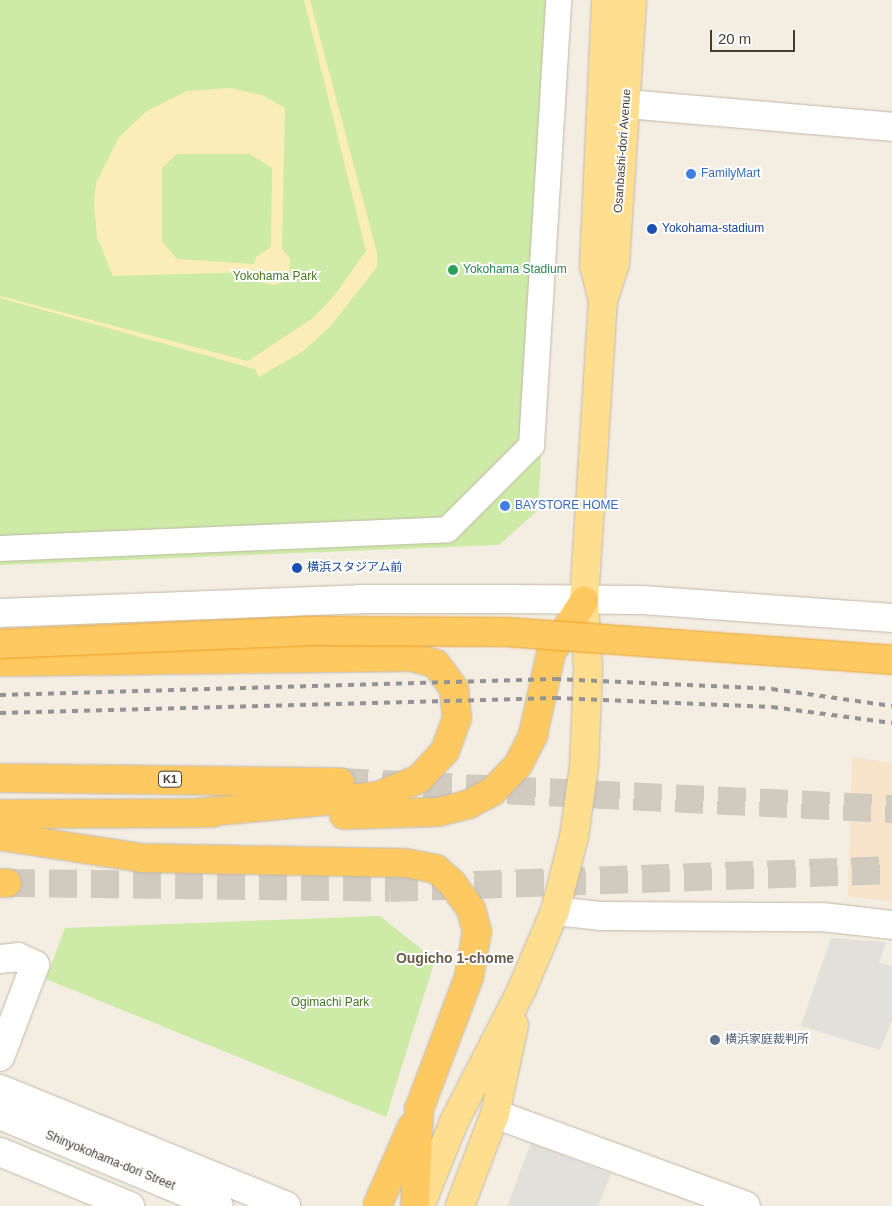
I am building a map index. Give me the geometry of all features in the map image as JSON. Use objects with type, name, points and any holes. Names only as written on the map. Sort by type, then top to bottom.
[{"type":"highway","points":[[0,814],[195,813],[388,815],[438,812],[469,804],[493,791],[518,765],[533,735],[551,653],[584,601]]},
{"type":"highway","points":[[0,644],[306,630],[506,632],[892,660]]},
{"type":"highway","points":[[0,662],[412,657],[436,664],[454,689],[457,718],[445,751],[419,779],[378,796],[195,813]]},
{"type":"highway","name":"K1","points":[[0,778],[340,782]]},
{"type":"highway","points":[[0,836],[142,858],[406,863],[436,869],[452,883],[471,909],[477,932],[469,977],[419,1110],[376,1205]]},
{"type":"highway","points":[[415,1206],[419,1110]]},
{"type":"main road","name":"Osanbashi-dori Avenue","points":[[603,301],[594,266],[606,0]]},
{"type":"main road","name":"Osanbashi-dori Avenue","points":[[522,989],[555,911],[574,837],[584,766],[588,669],[584,601],[603,301],[615,264],[632,0]]},
{"type":"main road","points":[[460,1206],[495,1114],[522,989]]},
{"type":"main road","points":[[420,1206],[454,1122],[522,989]]},
{"type":"street","points":[[0,548],[447,529],[531,445],[558,0]]},
{"type":"street","points":[[626,104],[892,127]]},
{"type":"street","points":[[0,613],[361,599],[642,600],[892,618]]},
{"type":"street","points":[[555,911],[600,916],[822,917],[892,925]]},
{"type":"street","points":[[0,959],[18,957],[34,965],[0,1057]]},
{"type":"street","points":[[0,1089],[286,1206]]},
{"type":"street","points":[[495,1114],[730,1203]]},
{"type":"street","name":"Shinyokohama-dori Street","points":[[0,1116],[219,1206]]},
{"type":"street","points":[[376,1205],[416,1171],[454,1122]]},
{"type":"street","points":[[0,1152],[130,1206]]},
{"type":"shaded area","points":[[852,757],[892,763],[892,902],[848,896]]},
{"type":"shaded area","points":[[831,938],[886,942],[879,963],[892,966],[892,1020],[880,1050],[801,1026]]},
{"type":"shaded area","points":[[531,1143],[611,1174],[598,1206],[507,1206]]},
{"type":"green space","name":"Yokohama Park","points":[[0,0],[566,0],[538,510],[499,545],[0,565]]},
{"type":"green space","name":"Ogimachi Park","points":[[380,916],[435,960],[386,1117],[46,979],[65,928]]},
{"type":"sand","points":[[304,0],[310,0],[377,253],[377,267],[329,328],[303,351],[259,377],[255,369],[0,298],[0,296],[248,361],[313,318],[334,296],[366,251]]},
{"type":"sand","points":[[230,88],[262,95],[285,108],[282,249],[290,258],[289,276],[282,283],[273,285],[261,282],[254,272],[113,276],[97,237],[94,203],[96,183],[119,137],[147,111],[187,91]],"holes":[[[177,154],[250,154],[272,168],[271,247],[256,257],[254,264],[177,259],[162,241],[162,168]]]},
{"type":"tunnel","points":[[340,782],[892,809]]},
{"type":"tunnel","points":[[7,883],[390,888],[892,870]]},
{"type":"railway","points":[[0,695],[555,679],[772,689],[892,706]]},
{"type":"railway","points":[[0,713],[555,698],[772,707],[892,723]]},
{"type":"place","name":"FamilyMart","points":[[691,174]]},
{"type":"place","name":"Yokohama-stadium","points":[[652,229]]},
{"type":"place","name":"Yokohama Stadium","points":[[453,270]]},
{"type":"place","name":"BAYSTORE HOME","points":[[505,506]]},
{"type":"place","name":"横浜スタジアム前","points":[[297,568]]},
{"type":"place","name":"横浜家庭裁判所","points":[[715,1040]]},
{"type":"district","name":"Ougicho 1-chome","points":[[455,958]]}]
